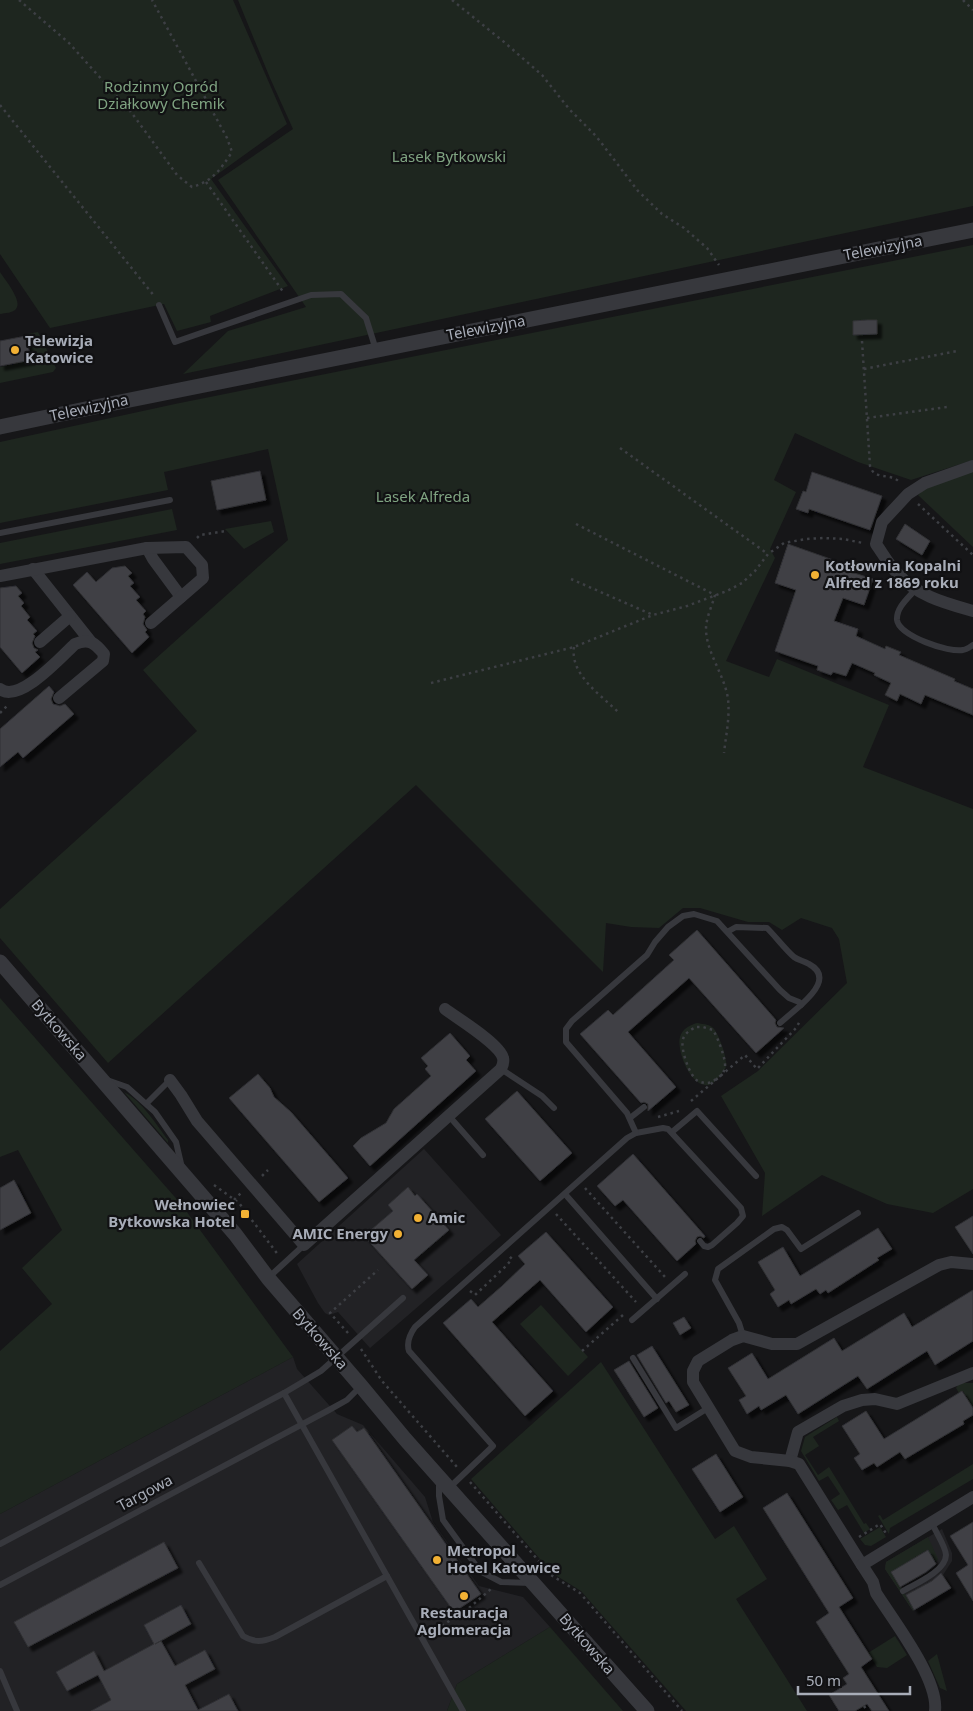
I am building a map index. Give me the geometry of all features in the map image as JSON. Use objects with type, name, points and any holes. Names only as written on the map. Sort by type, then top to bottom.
[{"type":"street","name":"Telewizyjna","points":[[0,428],[95,407],[973,230]]},
{"type":"street","points":[[973,466],[925,483],[908,494],[882,522],[876,544],[896,573],[915,590],[934,599],[973,612]]},
{"type":"street","points":[[0,576],[147,548],[186,547],[202,565],[203,578],[151,623]]},
{"type":"street","points":[[147,548],[181,597]]},
{"type":"street","points":[[33,569],[91,642],[104,654],[103,661],[59,698]]},
{"type":"street","points":[[40,642],[70,616]]},
{"type":"street","points":[[0,689],[5,693],[12,693],[29,686],[75,644],[83,641],[91,642]]},
{"type":"street","name":"Bytkowska","points":[[0,962],[235,1234],[268,1278],[405,1440],[647,1711]]},
{"type":"street","points":[[170,1080],[197,1121],[304,1246],[501,1069],[504,1063],[500,1051],[445,1009]]},
{"type":"street","points":[[935,1711],[936,1700],[921,1664],[876,1593],[873,1582],[799,1464],[790,1461],[751,1457],[735,1451],[693,1382],[693,1371],[698,1361],[732,1340],[743,1336],[772,1344],[797,1344],[939,1264],[951,1262],[973,1264]]},
{"type":"street","points":[[790,1461],[798,1432],[843,1406],[862,1400],[875,1399],[898,1404],[973,1373]]},
{"type":"street","points":[[862,1565],[973,1497]]},
{"type":"lane","points":[[160,305],[175,342],[311,295],[341,294],[366,318],[376,350]]},
{"type":"lane","points":[[0,533],[170,500]]},
{"type":"lane","points":[[915,590],[899,610],[897,621],[908,634],[920,640],[953,650],[963,650],[973,645]]},
{"type":"lane","points":[[636,1133],[631,1121],[566,1042],[566,1029],[572,1021],[647,955],[668,927],[683,916],[694,914],[717,921],[780,990],[789,998],[799,1002],[799,1007]]},
{"type":"lane","points":[[727,932],[736,927],[767,928],[796,958],[810,964],[815,969],[819,977],[818,986],[814,994],[780,1023]]},
{"type":"lane","points":[[501,1069],[542,1096],[554,1108]]},
{"type":"lane","points":[[100,1078],[127,1087],[147,1103],[174,1138],[184,1174]]},
{"type":"lane","points":[[147,1103],[170,1080]]},
{"type":"lane","points":[[631,1121],[644,1107]]},
{"type":"lane","points":[[672,1132],[697,1111],[756,1176]]},
{"type":"lane","points":[[449,1116],[483,1155]]},
{"type":"lane","points":[[535,1584],[501,1582],[480,1571],[443,1520],[439,1496],[444,1483],[463,1474],[493,1446],[409,1351],[409,1339],[415,1327],[627,1138],[636,1133],[663,1128],[668,1129],[741,1208],[743,1216],[712,1245],[704,1246],[700,1241]]},
{"type":"lane","points":[[565,1194],[657,1299]]},
{"type":"lane","points":[[743,1336],[715,1280],[718,1269],[774,1229],[782,1227],[787,1230],[801,1248],[858,1213]]},
{"type":"lane","points":[[268,1278],[304,1246]]},
{"type":"lane","points":[[632,1320],[685,1274]]},
{"type":"lane","points":[[0,1544],[321,1371],[403,1298]]},
{"type":"lane","points":[[633,1358],[676,1428],[708,1408]]},
{"type":"lane","name":"Targowa","points":[[0,1584],[347,1400],[361,1386]]},
{"type":"lane","points":[[284,1392],[463,1711]]},
{"type":"lane","points":[[903,1591],[938,1570],[945,1562],[946,1553],[932,1523]]},
{"type":"lane","points":[[199,1563],[243,1636],[252,1641],[262,1642],[275,1637],[388,1576]]},
{"type":"lane","points":[[0,1671],[17,1711]]},
{"type":"path","points":[[19,0],[69,43],[132,112],[177,174],[192,187],[206,182],[220,170],[232,152],[228,138],[152,0]]},
{"type":"path","points":[[452,0],[542,75],[570,110],[596,136],[638,191],[662,214],[684,228],[707,248],[720,266]]},
{"type":"path","points":[[963,0],[973,10]]},
{"type":"path","points":[[0,105],[160,305]]},
{"type":"path","points":[[206,182],[282,288]]},
{"type":"path","points":[[862,341],[871,471],[875,474],[898,479],[908,494],[973,555]]},
{"type":"path","points":[[864,369],[957,351]]},
{"type":"path","points":[[867,418],[948,407]]},
{"type":"path","points":[[620,448],[768,554]]},
{"type":"path","points":[[576,524],[715,595]]},
{"type":"path","points":[[430,683],[574,647],[653,615],[687,606],[715,595],[742,583],[755,571],[768,554],[784,543],[806,539],[843,539],[876,544]]},
{"type":"path","points":[[571,579],[653,615]]},
{"type":"path","points":[[715,595],[706,629],[710,648],[724,682],[728,700],[728,726],[724,753]]},
{"type":"path","points":[[574,647],[572,657],[580,674],[618,712]]},
{"type":"path","points":[[688,1104],[745,1055],[757,1069],[796,1028],[802,1016],[799,1007]]},
{"type":"path","points":[[697,1027],[708,1028],[713,1030],[717,1036],[725,1067],[722,1075],[717,1079],[712,1083],[704,1083],[697,1081],[691,1076],[682,1047],[683,1040],[690,1029],[697,1027]]},
{"type":"path","points":[[631,1121],[680,1110]]},
{"type":"path","points":[[264,1173],[268,1170]]},
{"type":"path","points":[[214,1185],[244,1209],[285,1262]]},
{"type":"path","points":[[584,1186],[666,1278]]},
{"type":"path","points":[[234,1200],[241,1193]]},
{"type":"path","points":[[550,1207],[636,1303]]},
{"type":"path","points":[[378,1270],[330,1313],[366,1354],[382,1381],[551,1574],[580,1593],[682,1711]]},
{"type":"path","points":[[582,1351],[621,1317]]},
{"type":"path","points":[[858,1538],[880,1524],[889,1538]]},
{"type":"path","points":[[422,1638],[469,1608],[494,1586]]},
{"type":"path","points":[[864,1706],[867,1711]]},
{"type":"shaded area","points":[[424,1149],[501,1235],[370,1348],[338,1312],[329,1315],[325,1313],[297,1264]]},
{"type":"shaded area","points":[[293,1357],[297,1369],[337,1414],[363,1425],[425,1497],[433,1522],[479,1586],[523,1597],[550,1627],[457,1684],[447,1711],[0,1711],[0,1514]]},
{"type":"shaded area","points":[[942,1529],[952,1553],[952,1561],[943,1575],[951,1588],[913,1611],[885,1569],[886,1562]]},
{"type":"green space","name":"Rodzinny Ogród Działkowy Chemik","points":[[0,0],[233,0],[287,124],[211,179],[288,286],[210,316],[211,322],[177,331],[164,304],[50,328],[0,254]]},
{"type":"green space","name":"Lasek Bytkowski","points":[[238,0],[973,0],[973,206],[183,374],[228,331],[306,307],[218,180],[293,129]]},
{"type":"green space","name":"Lasek Alfreda","points":[[973,245],[973,460],[911,480],[858,462],[795,433],[774,480],[796,492],[770,549],[775,558],[726,661],[769,677],[777,659],[889,705],[863,767],[973,809],[973,1189],[933,1213],[887,1204],[822,1175],[762,1216],[765,1173],[721,1096],[758,1071],[847,983],[839,939],[832,928],[801,918],[782,930],[769,922],[748,922],[700,908],[683,908],[659,928],[631,927],[606,923],[603,972],[416,785],[108,1063],[0,938],[0,909],[197,731],[143,670],[288,540],[268,449],[164,472],[168,490],[0,523],[0,442],[175,404]]},
{"type":"green space","points":[[0,272],[15,296],[18,305],[16,309],[9,313],[0,314]]},
{"type":"green space","points":[[38,332],[56,368],[53,372],[0,383],[0,367],[32,360],[27,334]]},
{"type":"green space","points":[[973,470],[973,547],[918,495],[927,487]]},
{"type":"green space","points":[[172,509],[177,530],[0,564],[0,543]]},
{"type":"green space","points":[[271,521],[274,532],[244,549],[225,529]]},
{"type":"green space","points":[[0,998],[181,1204],[293,1357],[0,1514],[0,1351],[52,1304],[22,1268],[62,1230],[18,1150],[0,1157]]},
{"type":"green space","points":[[697,1023],[709,1025],[714,1029],[725,1054],[726,1068],[712,1084],[705,1085],[692,1077],[680,1051],[681,1034],[687,1028]]},
{"type":"green space","points":[[124,1092],[143,1107],[168,1140],[168,1143]]},
{"type":"green space","points":[[541,1305],[588,1357],[568,1376],[520,1324]]},
{"type":"green space","points":[[601,1362],[715,1539],[734,1526],[767,1579],[736,1599],[807,1711],[686,1711],[581,1591],[552,1573],[471,1479]]},
{"type":"green space","points":[[959,1383],[973,1383],[973,1408],[963,1391],[959,1393],[956,1388]]},
{"type":"green space","points":[[837,1417],[839,1421],[813,1437],[819,1446],[805,1455],[818,1475],[829,1467],[864,1524],[866,1523],[870,1529],[864,1533],[847,1505],[838,1510],[831,1500],[840,1494],[828,1476],[819,1481],[801,1451],[805,1437]]},
{"type":"green space","points":[[973,1464],[973,1479],[890,1528],[889,1534],[878,1516],[880,1515],[883,1520]]},
{"type":"green space","points":[[880,1527],[886,1537],[871,1546],[865,1545],[860,1539]]},
{"type":"green space","points":[[928,1537],[938,1559],[935,1563],[927,1550],[892,1572],[913,1611],[885,1569],[886,1562]]},
{"type":"green space","points":[[550,1627],[623,1711],[447,1711],[457,1684]]},
{"type":"green space","points":[[895,1636],[907,1655],[887,1668],[877,1667],[868,1653]]},
{"type":"green space","points":[[937,1654],[947,1691],[940,1688],[928,1661]]},
{"type":"building","points":[[877,320],[877,334],[853,335],[853,321]]},
{"type":"building","name":"Telewizja Katowice","points":[[26,336],[31,360],[0,366],[0,341]]},
{"type":"building","points":[[260,471],[266,500],[217,510],[211,481]]},
{"type":"building","points":[[812,472],[882,496],[870,530],[809,509],[808,513],[796,509],[803,491],[806,492]]},
{"type":"building","points":[[905,524],[930,541],[922,555],[896,539]]},
{"type":"building","points":[[788,544],[853,567],[851,572],[873,579],[864,605],[843,598],[834,621],[858,629],[856,636],[885,649],[886,646],[901,652],[899,655],[955,679],[954,681],[973,689],[973,715],[925,695],[921,704],[900,694],[897,701],[885,695],[891,683],[874,675],[875,673],[852,663],[846,676],[833,672],[831,675],[817,670],[818,666],[775,651],[796,590],[775,583]]},
{"type":"building","points":[[125,566],[132,573],[128,576],[134,583],[130,586],[140,597],[136,600],[146,611],[143,614],[145,617],[143,624],[147,630],[145,632],[149,637],[132,653],[73,585],[87,572],[96,582],[112,568]]},
{"type":"building","points":[[16,586],[22,593],[18,596],[24,603],[21,606],[30,617],[27,620],[37,631],[33,634],[35,636],[32,643],[34,648],[38,650],[35,652],[40,657],[22,673],[0,647],[0,588]]},
{"type":"building","points":[[49,686],[54,692],[51,699],[53,704],[60,706],[65,704],[74,714],[23,758],[18,752],[0,767],[0,729]]},
{"type":"building","points":[[697,930],[776,1020],[777,1027],[784,1028],[756,1053],[689,978],[628,1032],[676,1087],[648,1111],[648,1104],[641,1103],[580,1034],[608,1010],[613,1015],[674,960],[669,955]]},
{"type":"building","points":[[450,1033],[470,1056],[466,1060],[476,1071],[370,1166],[353,1146],[361,1138],[386,1123],[394,1109],[431,1076],[425,1069],[428,1066],[421,1058]]},
{"type":"building","points":[[258,1074],[270,1088],[274,1097],[291,1112],[348,1178],[319,1202],[229,1098]]},
{"type":"building","points":[[517,1091],[572,1153],[540,1181],[485,1119]]},
{"type":"building","points":[[633,1154],[705,1236],[704,1238],[697,1237],[696,1244],[677,1261],[623,1200],[615,1206],[597,1186]]},
{"type":"building","points":[[14,1180],[31,1213],[0,1230],[0,1188]]},
{"type":"building","points":[[408,1187],[415,1196],[417,1194],[449,1230],[414,1260],[428,1275],[412,1289],[364,1236],[393,1211],[388,1205]]},
{"type":"building","points":[[973,1216],[973,1254],[955,1227]]},
{"type":"building","points":[[878,1228],[892,1249],[877,1258],[879,1260],[828,1293],[826,1290],[820,1294],[816,1289],[791,1304],[789,1300],[778,1307],[770,1294],[775,1290],[758,1262],[783,1247],[800,1276]]},
{"type":"building","points":[[546,1232],[613,1307],[586,1332],[540,1280],[492,1322],[553,1391],[525,1416],[443,1323],[471,1299],[478,1307],[502,1286],[525,1264],[518,1256]]},
{"type":"building","points":[[973,1290],[973,1341],[935,1365],[927,1351],[867,1389],[858,1376],[798,1414],[786,1395],[761,1410],[759,1406],[747,1414],[739,1400],[746,1396],[728,1368],[752,1353],[768,1379],[834,1338],[842,1351],[904,1313],[912,1327]]},
{"type":"building","points":[[684,1317],[691,1328],[680,1335],[673,1323]]},
{"type":"building","points":[[652,1346],[689,1405],[676,1412],[669,1401],[666,1403],[637,1355]]},
{"type":"building","points":[[629,1361],[658,1408],[644,1417],[614,1370]]},
{"type":"building","points":[[962,1391],[973,1408],[973,1415],[963,1421],[964,1424],[905,1459],[900,1452],[877,1467],[874,1463],[862,1470],[854,1458],[860,1454],[842,1426],[866,1411],[884,1439]]},
{"type":"building","points":[[352,1426],[357,1432],[364,1428],[481,1594],[454,1612],[332,1440]]},
{"type":"building","points":[[716,1454],[743,1497],[720,1512],[692,1469]]},
{"type":"building","points":[[787,1493],[853,1598],[839,1607],[872,1659],[861,1667],[889,1711],[872,1711],[867,1704],[855,1711],[839,1711],[829,1695],[847,1684],[843,1678],[849,1674],[816,1622],[829,1613],[763,1508]]},
{"type":"building","points":[[973,1522],[973,1601],[956,1573],[968,1565],[950,1536]]},
{"type":"building","points":[[164,1542],[178,1568],[28,1647],[14,1622]]},
{"type":"building","points":[[928,1550],[936,1564],[900,1587],[891,1572]]},
{"type":"building","points":[[941,1573],[951,1588],[914,1610],[906,1595],[932,1581]]},
{"type":"building","points":[[181,1605],[191,1624],[155,1644],[161,1641],[175,1666],[205,1650],[215,1669],[185,1685],[198,1710],[229,1694],[238,1711],[91,1711],[111,1700],[98,1675],[67,1691],[56,1672],[94,1651],[104,1671],[154,1644],[144,1625]]},
{"type":"place","name":"Telewizja Katowice","points":[[15,350]]},
{"type":"place","name":"Kotłownia Kopalni Alfred z 1869 roku","points":[[815,575]]},
{"type":"place","name":"Wełnowiec Bytkowska Hotel","points":[[245,1214]]},
{"type":"place","name":"Amic","points":[[418,1218]]},
{"type":"place","name":"AMIC Energy","points":[[398,1234]]},
{"type":"place","name":"Metropol Hotel Katowice","points":[[437,1560]]},
{"type":"place","name":"Restauracja Aglomeracja","points":[[464,1596]]}]
